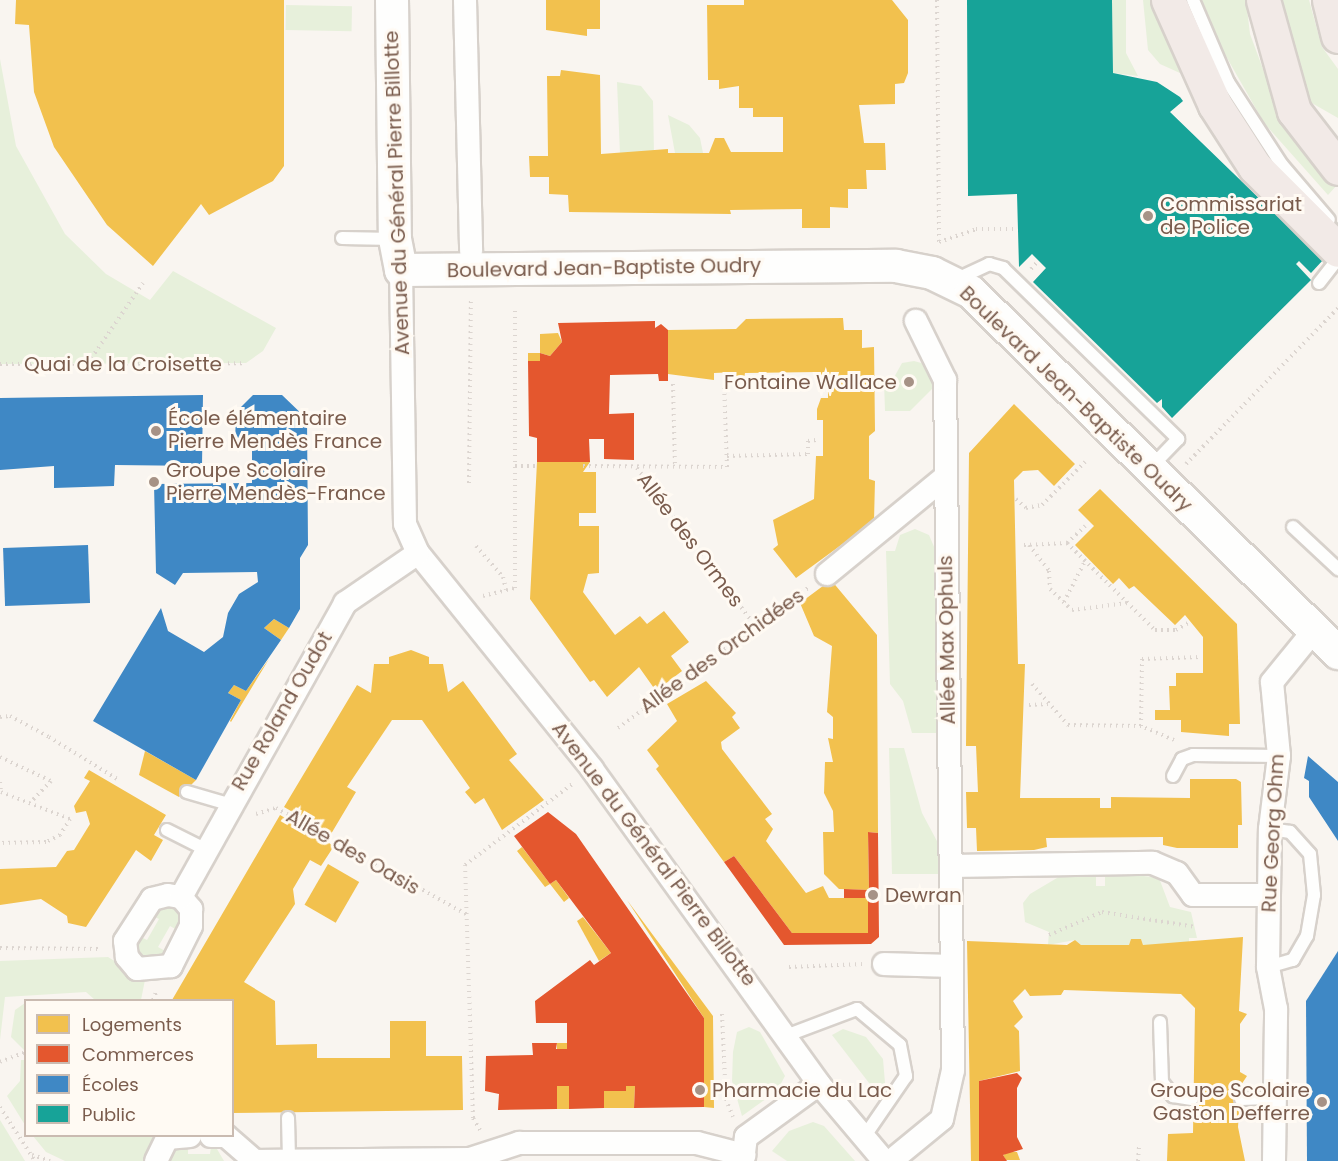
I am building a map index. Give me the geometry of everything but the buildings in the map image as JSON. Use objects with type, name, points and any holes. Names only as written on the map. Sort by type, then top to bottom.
[{"type":"highway","points":[[1168,0],[1215,105],[1255,167],[1338,250]]},
{"type":"highway","points":[[1263,0],[1294,111],[1338,168]]},
{"type":"highway","points":[[1329,0],[1338,36]]},
{"type":"highway","points":[[1286,83],[1338,132]]},
{"type":"street","name":"Avenue du Général Pierre Billotte","points":[[392,0],[395,238],[401,270],[405,524],[418,553],[592,768],[788,1035],[819,1084],[864,1137],[890,1158]]},
{"type":"street","points":[[465,0],[466,135],[471,251]]},
{"type":"street","name":"Boulevard Jean-Baptiste Oudry","points":[[401,270],[896,266],[945,268],[1150,468],[1330,638]]},
{"type":"street","name":"Allée Max Ophuls","points":[[890,1158],[942,1119],[953,1070],[944,478],[945,380],[916,321]]},
{"type":"street","points":[[827,574],[944,478]]},
{"type":"street","name":"Rue Roland Oudot","points":[[181,897],[226,823],[238,810],[345,603],[418,553]]},
{"type":"street","name":"Rue Georg Ohm","points":[[1274,1161],[1276,1009],[1268,967],[1270,829],[1279,756],[1272,682],[1330,638]]},
{"type":"street","points":[[951,866],[1153,863],[1177,873],[1193,895],[1269,895]]},
{"type":"street","points":[[181,897],[191,909],[191,926],[171,966],[137,969],[126,948],[152,899],[181,897]]},
{"type":"street","points":[[884,964],[951,966]]},
{"type":"street","points":[[227,1137],[254,1161],[470,1159],[492,1148],[519,1143],[697,1143],[744,1158],[746,1137],[819,1084]]},
{"type":"street","points":[[156,1161],[167,1138],[178,1137]]},
{"type":"lane","points":[[1193,0],[1234,91],[1282,165],[1338,230]]},
{"type":"lane","points":[[342,238],[395,238]]},
{"type":"lane","points":[[1319,283],[1338,259]]},
{"type":"lane","points":[[1293,527],[1338,569]]},
{"type":"lane","points":[[1173,776],[1182,759],[1193,755],[1279,756]]},
{"type":"lane","points":[[187,792],[238,810]]},
{"type":"lane","points":[[1268,967],[1293,960],[1307,936],[1314,895],[1310,854],[1290,832],[1270,829]]},
{"type":"lane","points":[[168,830],[209,851]]},
{"type":"lane","points":[[788,1035],[857,1010],[900,1045],[906,1076],[864,1137]]},
{"type":"lane","points":[[1160,1022],[1161,1082],[1173,1096],[1192,1099]]},
{"type":"lane","points":[[1241,1099],[1275,1098]]},
{"type":"lane","points":[[288,1118],[289,1159]]},
{"type":"path","points":[[937,0],[939,242],[945,268]]},
{"type":"path","points":[[939,242],[976,229],[1018,229]]},
{"type":"path","points":[[88,364],[143,283]]},
{"type":"path","points":[[477,599],[515,588],[515,308]]},
{"type":"path","points":[[1181,469],[1338,308]]},
{"type":"path","points":[[469,483],[471,309]]},
{"type":"path","name":"Quai de la Croisette","points":[[0,364],[246,363]]},
{"type":"path","points":[[673,384],[675,467]]},
{"type":"path","points":[[637,467],[727,467],[724,384]]},
{"type":"path","points":[[727,456],[808,454],[807,441],[816,440]]},
{"type":"path","points":[[1016,499],[1026,508],[1042,505],[1085,462]]},
{"type":"path","points":[[515,466],[536,466]]},
{"type":"path","name":"Allée des Ormes","points":[[583,466],[637,467],[755,626]]},
{"type":"path","points":[[1085,526],[1067,543],[1026,545],[1049,571],[1050,589],[1072,610],[1128,603]]},
{"type":"path","points":[[1067,543],[1155,630],[1176,630],[1188,623]]},
{"type":"path","points":[[476,546],[503,577],[506,590]]},
{"type":"path","points":[[1064,602],[1085,561]]},
{"type":"path","name":"Allée des Orchidées","points":[[618,728],[827,574]]},
{"type":"path","points":[[1141,726],[1142,659],[1200,657]]},
{"type":"path","points":[[1032,684],[1068,725],[1141,726],[1161,738],[1179,740]]},
{"type":"path","points":[[1029,705],[1048,704]]},
{"type":"path","points":[[0,717],[10,716],[119,780]]},
{"type":"path","points":[[0,757],[51,781],[32,801]]},
{"type":"path","points":[[492,1148],[473,1119],[465,865],[578,779]]},
{"type":"path","points":[[0,782],[0,793],[32,801],[69,819],[60,836],[46,842],[0,843]]},
{"type":"path","name":"Allée des Oasis","points":[[238,810],[276,808],[466,914]]},
{"type":"path","points":[[1049,935],[1102,912],[1196,927]]},
{"type":"path","points":[[0,948],[126,948]]},
{"type":"path","points":[[789,967],[884,964]]},
{"type":"path","points":[[722,1014],[726,1099],[735,1124]]},
{"type":"path","points":[[0,1062],[24,1053]]},
{"type":"path","points":[[0,1107],[35,1161]]},
{"type":"path","points":[[1138,1161],[1139,1146]]},
{"type":"path","points":[[31,1155],[50,1161]]},
{"type":"green space","points":[[1112,0],[1126,0],[1126,53],[1138,76],[1113,73]]},
{"type":"green space","points":[[1143,0],[1164,0],[1191,78],[1160,64],[1148,50]]},
{"type":"green space","points":[[1202,0],[1246,0],[1250,34],[1279,112],[1338,184],[1328,195],[1264,123],[1218,42]]},
{"type":"green space","points":[[1278,0],[1309,0],[1322,47],[1338,69],[1338,118],[1310,102],[1295,73]]},
{"type":"green space","points":[[286,5],[352,6],[352,31],[286,30]]},
{"type":"green space","points":[[0,59],[16,146],[65,234],[106,274],[150,300],[173,271],[276,328],[263,351],[246,363],[0,364]]},
{"type":"green space","points":[[617,82],[641,86],[653,101],[654,154],[620,154]]},
{"type":"green space","points":[[668,115],[689,125],[700,138],[703,153],[675,153]]},
{"type":"green space","points":[[914,361],[925,364],[934,387],[910,411],[885,411],[884,382],[892,381],[902,363]]},
{"type":"green space","points":[[915,529],[929,535],[935,549],[943,549],[946,733],[912,733],[903,701],[890,684],[886,551],[895,551],[900,535]]},
{"type":"green space","points":[[889,748],[904,748],[922,813],[946,858],[946,874],[892,874]]},
{"type":"green space","points":[[1105,871],[1159,878],[1170,907],[1191,912],[1197,938],[1189,938],[1189,945],[1143,945],[1141,939],[1131,939],[1129,945],[1081,945],[1075,940],[1048,945],[1049,932],[1025,922],[1023,903],[1030,894],[1062,875],[1096,872],[1096,886],[1105,886]]},
{"type":"green space","points":[[160,903],[181,911],[179,931],[170,926],[158,947],[167,952],[150,964],[133,951],[137,935],[147,940],[159,919],[149,914]]},
{"type":"green space","points":[[108,957],[145,980],[141,999],[94,999],[86,992],[5,997],[0,1040],[0,961]]},
{"type":"green space","points":[[24,1004],[24,1050],[11,1037],[15,1010]]},
{"type":"green space","points":[[749,1027],[760,1032],[785,1076],[777,1091],[742,1116],[732,1081],[733,1052],[737,1032]]},
{"type":"green space","points":[[843,1029],[866,1037],[883,1059],[885,1083],[876,1092],[832,1035]]},
{"type":"green space","points":[[21,1060],[24,1060],[24,1123],[7,1096],[20,1081]]},
{"type":"green space","points":[[0,1120],[25,1161],[0,1161]]},
{"type":"green space","points":[[813,1122],[824,1126],[855,1161],[787,1161],[772,1151],[789,1131]]},
{"type":"green space","points":[[34,1137],[153,1137],[145,1161],[65,1161],[46,1152]]},
{"type":"green space","points":[[188,1145],[188,1154],[210,1154],[211,1147],[217,1149],[224,1161],[169,1161],[175,1149]]},
{"type":"place","name":"Commissariat de Police","points":[[1148,216]]},
{"type":"place","name":"Fontaine Wallace","points":[[909,382]]},
{"type":"place","name":"École élémentaire Pierre Mendès France","points":[[156,431]]},
{"type":"place","name":"Groupe Scolaire Pierre Mendès-France","points":[[154,482]]},
{"type":"place","name":"Dewran","points":[[873,895]]},
{"type":"place","name":"Pharmacie du Lac","points":[[700,1090]]},
{"type":"place","name":"Groupe Scolaire Gaston Defferre","points":[[1322,1102]]}]
